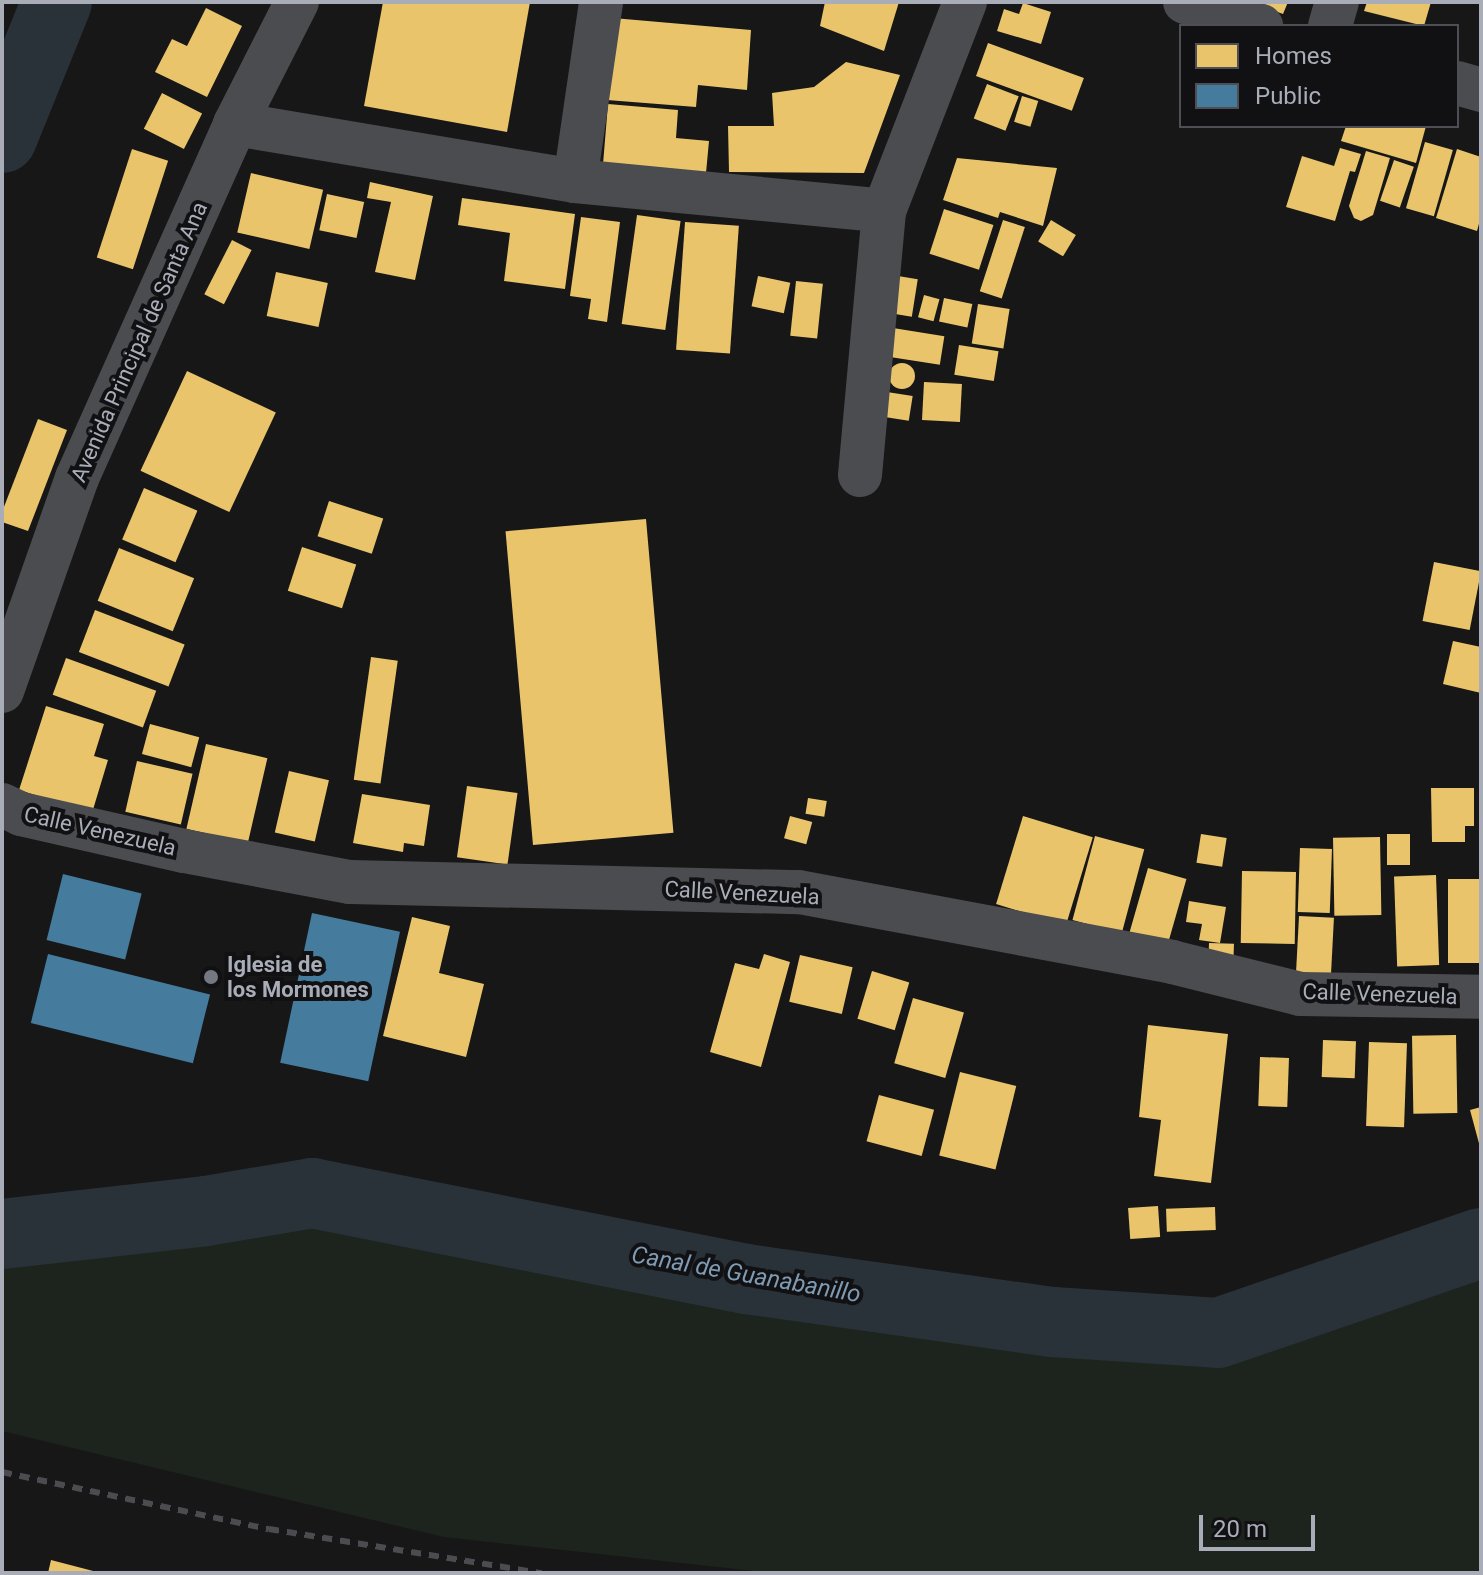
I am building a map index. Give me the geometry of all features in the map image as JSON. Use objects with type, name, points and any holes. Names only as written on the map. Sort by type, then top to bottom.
[{"type":"street","name":"Avenida Principal de Santa Ana","points":[[2,691],[77,478],[235,124],[297,2]]},
{"type":"street","points":[[575,181],[601,2]]},
{"type":"street","points":[[860,475],[884,211],[965,2]]},
{"type":"street","points":[[1185,2],[1255,24]]},
{"type":"street","points":[[1331,24],[1337,2]]},
{"type":"street","points":[[1459,84],[1481,90]]},
{"type":"street","points":[[235,124],[575,181],[884,211]]},
{"type":"street","name":"Calle Venezuela","points":[[2,805],[21,814],[184,851],[350,882],[799,892],[1172,962],[1300,994],[1481,997]]},
{"type":"shaded area","points":[[312,1193],[746,1279],[1218,1333],[1481,1243],[1481,1573],[773,1573],[444,1537],[2,1431],[2,1229]]},
{"type":"building: Homes","points":[[383,2],[530,2],[507,132],[364,106]]},
{"type":"building: Homes","points":[[825,2],[899,2],[884,51],[820,26]]},
{"type":"building: Homes","points":[[1251,2],[1288,2],[1283,14]]},
{"type":"building: Homes","points":[[1367,2],[1431,2],[1425,24],[1364,11]]},
{"type":"building: Homes","points":[[1023,3],[1051,12],[1041,44],[997,31],[1004,9],[1019,14]]},
{"type":"building: Homes","points":[[206,8],[242,26],[207,97],[155,72],[172,39],[187,46]]},
{"type":"building: Homes","points":[[613,18],[751,30],[747,90],[698,85],[696,107],[607,100]]},
{"type":"building: Homes","points":[[988,43],[1084,78],[1072,111],[976,76]]},
{"type":"building: Homes","points":[[846,62],[900,75],[864,173],[729,172],[728,126],[774,126],[772,93],[814,87]]},
{"type":"building: Homes","points":[[987,84],[1019,96],[1005,131],[974,119]]},
{"type":"building: Homes","points":[[162,93],[202,113],[184,149],[144,129]]},
{"type":"building: Homes","points":[[1022,96],[1038,101],[1030,127],[1014,122]]},
{"type":"building: Homes","points":[[608,104],[678,110],[676,138],[709,141],[706,173],[603,164]]},
{"type":"building: Homes","points":[[1345,128],[1425,128],[1416,163],[1341,141]]},
{"type":"building: Homes","points":[[1425,142],[1453,150],[1434,216],[1406,208]]},
{"type":"building: Homes","points":[[1340,148],[1361,154],[1355,172],[1350,171],[1335,221],[1286,207],[1302,156],[1334,166]]},
{"type":"building: Homes","points":[[132,149],[168,161],[133,269],[97,257]]},
{"type":"building: Homes","points":[[1457,149],[1481,157],[1481,216],[1477,231],[1436,218]]},
{"type":"building: Homes","points":[[1366,151],[1390,158],[1373,215],[1361,221],[1354,218],[1349,206]]},
{"type":"building: Homes","points":[[957,158],[1057,168],[1043,226],[1000,212],[998,218],[943,200]]},
{"type":"building: Homes","points":[[1394,160],[1414,167],[1400,207],[1380,201]]},
{"type":"building: Homes","points":[[251,173],[323,190],[309,249],[237,232]]},
{"type":"building: Homes","points":[[370,182],[433,196],[415,280],[375,272],[391,202],[367,198]]},
{"type":"building: Homes","points":[[327,194],[364,202],[356,238],[319,230]]},
{"type":"building: Homes","points":[[462,198],[575,214],[565,289],[504,281],[510,233],[458,225]]},
{"type":"building: Homes","points":[[944,209],[993,225],[979,270],[929,254]]},
{"type":"building: Homes","points":[[637,215],[681,221],[665,330],[622,324]]},
{"type":"building: Homes","points":[[581,217],[620,222],[607,322],[588,319],[591,299],[570,296]]},
{"type":"building: Homes","points":[[1003,220],[1025,227],[1002,298],[980,291]]},
{"type":"building: Homes","points":[[1051,220],[1076,235],[1063,256],[1038,241]]},
{"type":"building: Homes","points":[[685,222],[739,226],[730,353],[676,350]]},
{"type":"building: Homes","points":[[232,240],[252,250],[224,304],[204,294]]},
{"type":"building: Homes","points":[[276,272],[328,283],[318,327],[267,316]]},
{"type":"building: Homes","points":[[758,276],[790,283],[784,313],[752,306]]},
{"type":"building: Homes","points":[[898,276],[918,279],[912,317],[892,314]]},
{"type":"building: Homes","points":[[796,281],[823,284],[817,339],[790,336]]},
{"type":"building: Homes","points":[[924,295],[939,299],[934,321],[918,317]]},
{"type":"building: Homes","points":[[944,298],[972,304],[967,328],[939,321]]},
{"type":"building: Homes","points":[[978,304],[1010,309],[1003,349],[972,344]]},
{"type":"building: Homes","points":[[893,328],[944,336],[940,365],[888,357]]},
{"type":"building: Homes","points":[[959,345],[999,351],[994,381],[954,375]]},
{"type":"building: Homes","points":[[902,363],[911,367],[915,376],[911,385],[902,389],[893,385],[889,376],[893,367]]},
{"type":"building: Homes","points":[[187,371],[276,412],[229,512],[141,471]]},
{"type":"building: Homes","points":[[924,382],[962,384],[960,422],[922,420]]},
{"type":"building: Homes","points":[[887,392],[913,396],[909,421],[883,417]]},
{"type":"building: Homes","points":[[38,419],[67,430],[28,531],[2,522],[2,512]]},
{"type":"building: Homes","points":[[144,488],[197,511],[176,562],[122,540]]},
{"type":"building: Homes","points":[[329,501],[383,519],[372,554],[318,536]]},
{"type":"building: Homes","points":[[646,519],[673,833],[533,845],[506,531]]},
{"type":"building: Homes","points":[[302,547],[356,565],[342,608],[288,591]]},
{"type":"building: Homes","points":[[119,548],[194,578],[173,631],[98,601]]},
{"type":"building: Homes","points":[[1434,562],[1481,571],[1470,630],[1423,621]]},
{"type":"building: Homes","points":[[95,610],[185,644],[168,686],[79,652]]},
{"type":"building: Homes","points":[[1453,641],[1481,647],[1481,693],[1443,684]]},
{"type":"building: Homes","points":[[371,657],[398,661],[380,784],[354,780]]},
{"type":"building: Homes","points":[[66,658],[156,691],[143,727],[53,695]]},
{"type":"building: Homes","points":[[46,706],[104,724],[94,756],[108,760],[92,813],[19,790]]},
{"type":"building: Homes","points":[[150,724],[199,737],[191,767],[142,754]]},
{"type":"building: Homes","points":[[206,744],[267,758],[248,843],[186,829]]},
{"type":"building: Homes","points":[[137,761],[193,774],[181,824],[125,812]]},
{"type":"building: Homes","points":[[289,771],[329,780],[315,842],[275,832]]},
{"type":"building: Homes","points":[[467,786],[518,793],[507,864],[457,857]]},
{"type":"building: Homes","points":[[1431,788],[1474,788],[1474,826],[1465,826],[1465,842],[1432,842]]},
{"type":"building: Homes","points":[[362,794],[430,805],[424,846],[404,843],[403,852],[353,843]]},
{"type":"building: Homes","points":[[808,798],[827,801],[824,817],[805,814]]},
{"type":"building: Homes","points":[[790,816],[812,822],[806,844],[784,838]]},
{"type":"building: Homes","points":[[1023,816],[1093,837],[1066,925],[996,904]]},
{"type":"building: Homes","points":[[1201,834],[1227,838],[1222,867],[1196,863]]},
{"type":"building: Homes","points":[[1387,834],[1410,834],[1410,865],[1387,865]]},
{"type":"building: Homes","points":[[1095,836],[1144,849],[1122,933],[1072,920]]},
{"type":"building: Homes","points":[[1380,837],[1381,915],[1334,916],[1333,838]]},
{"type":"building: Homes","points":[[1300,848],[1332,849],[1330,913],[1298,912]]},
{"type":"building: Homes","points":[[1148,868],[1186,879],[1166,952],[1127,941]]},
{"type":"building: Homes","points":[[1242,871],[1296,872],[1295,944],[1241,943]]},
{"type":"building: Homes","points":[[1436,875],[1439,965],[1397,966],[1394,876]]},
{"type":"building: Homes","points":[[1448,879],[1481,879],[1481,963],[1448,963]]},
{"type":"building: Homes","points":[[1189,901],[1226,907],[1220,943],[1199,940],[1202,924],[1186,922]]},
{"type":"building: Homes","points":[[1299,916],[1334,918],[1331,981],[1296,979]]},
{"type":"building: Homes","points":[[412,917],[450,926],[439,973],[484,984],[466,1057],[383,1036]]},
{"type":"building: Homes","points":[[1209,943],[1234,944],[1233,972],[1208,971]]},
{"type":"building: Homes","points":[[764,954],[790,962],[761,1067],[710,1052],[735,963],[759,969]]},
{"type":"building: Homes","points":[[800,955],[853,967],[842,1014],[789,1002]]},
{"type":"building: Homes","points":[[872,971],[909,982],[895,1030],[857,1019]]},
{"type":"building: Homes","points":[[913,998],[964,1013],[945,1078],[894,1063]]},
{"type":"building: Homes","points":[[1148,1025],[1228,1034],[1211,1183],[1154,1176],[1161,1120],[1139,1117]]},
{"type":"building: Homes","points":[[1456,1035],[1457,1113],[1413,1114],[1412,1036]]},
{"type":"building: Homes","points":[[1323,1040],[1356,1041],[1355,1078],[1322,1077]]},
{"type":"building: Homes","points":[[1369,1042],[1407,1043],[1404,1127],[1366,1126]]},
{"type":"building: Homes","points":[[1260,1057],[1289,1058],[1287,1107],[1258,1106]]},
{"type":"building: Homes","points":[[960,1072],[1016,1086],[995,1169],[939,1155]]},
{"type":"building: Homes","points":[[879,1095],[934,1110],[922,1156],[867,1141]]},
{"type":"building: Homes","points":[[1481,1107],[1481,1147],[1480,1147],[1470,1110]]},
{"type":"building: Homes","points":[[1158,1206],[1160,1237],[1130,1239],[1128,1208]]},
{"type":"building: Homes","points":[[1215,1207],[1216,1230],[1167,1232],[1166,1209]]},
{"type":"building: Homes","points":[[51,1560],[97,1572],[97,1573],[48,1573]]},
{"type":"building: Public","points":[[63,874],[142,894],[125,960],[47,940]]},
{"type":"building: Public","points":[[312,913],[400,932],[368,1081],[280,1063]]},
{"type":"building: Public","points":[[48,954],[210,994],[193,1063],[31,1023]]},
{"type":"waterway","points":[[2,138],[57,2]]},
{"type":"waterway","name":"Canal de Guanabanillo","points":[[2,1234],[206,1211],[312,1193],[746,1279],[1053,1322],[1218,1333],[1481,1243]]},
{"type":"railway","points":[[2,1472],[269,1529],[541,1573]]},
{"type":"place","name":"Iglesia de los Mormones","points":[[211,977]]}]
